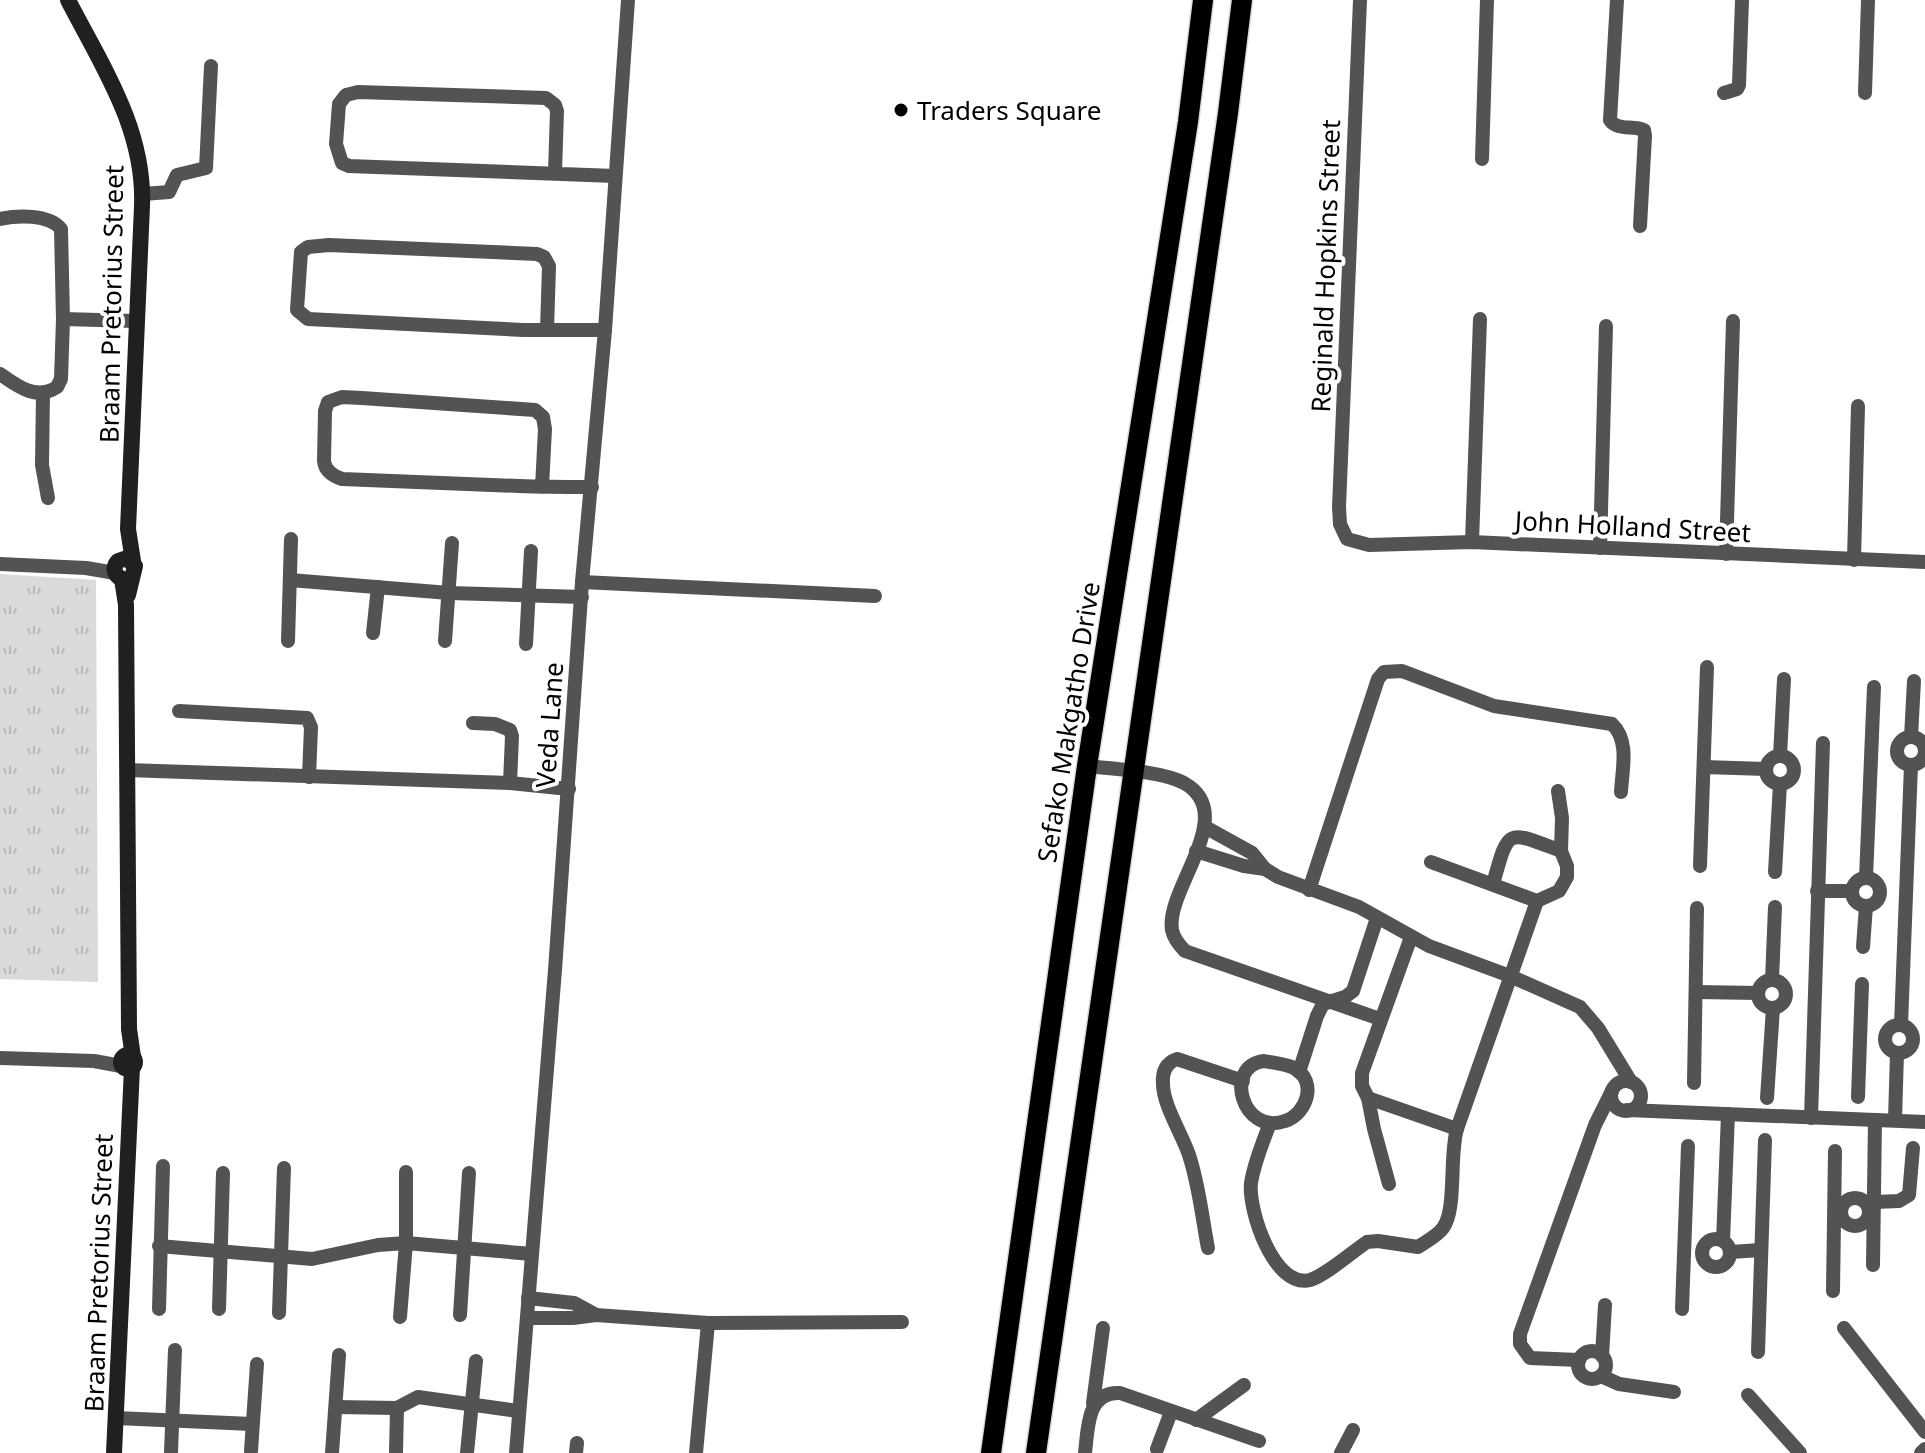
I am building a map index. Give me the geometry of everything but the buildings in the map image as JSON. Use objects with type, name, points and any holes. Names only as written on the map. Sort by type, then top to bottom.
[{"type":"main road","name":"Sefako Makgatho Drive","points":[[991,1453],[1087,766],[1190,112],[1203,0]]},
{"type":"main road","points":[[1036,1453],[1242,0]]},
{"type":"street","name":"Braam Pretorius Street","points":[[68,0],[130,124],[140,157],[143,194],[128,529],[123,569],[126,605],[129,1029],[126,1062],[129,1095],[114,1453]]},
{"type":"street","name":"Veda Lane","points":[[516,1453],[605,330],[628,0]]},
{"type":"street","name":"Reginald Hopkins Street","points":[[1343,534],[1339,507],[1360,0]]},
{"type":"street","points":[[1482,159],[1487,0]]},
{"type":"street","points":[[1617,0],[1610,120],[1617,126],[1644,130],[1640,226]]},
{"type":"street","points":[[1724,93],[1733,91],[1739,85],[1742,0]]},
{"type":"street","points":[[1865,93],[1868,0]]},
{"type":"street","points":[[143,194],[169,192],[177,175],[206,168],[211,66]]},
{"type":"street","points":[[555,172],[557,111],[546,98],[358,92],[346,95],[339,104],[336,152],[342,163],[349,166],[615,176]]},
{"type":"street","points":[[0,219],[48,219],[61,229],[63,319],[61,379],[57,387],[43,394],[25,390],[0,374]]},
{"type":"street","points":[[547,330],[549,266],[544,257],[537,254],[329,245],[308,247],[301,252],[296,299],[297,310],[304,318],[355,323],[547,330],[605,330]]},
{"type":"street","points":[[63,319],[135,321]]},
{"type":"street","points":[[1472,542],[1480,319]]},
{"type":"street","points":[[1726,554],[1733,321]]},
{"type":"street","points":[[1600,548],[1606,326]]},
{"type":"street","points":[[43,394],[42,465],[48,498]]},
{"type":"street","points":[[542,487],[545,429],[543,417],[535,410],[342,397],[328,402],[325,411],[324,466],[334,477],[542,487],[592,487]]},
{"type":"street","points":[[1854,560],[1858,406]]},
{"type":"street","name":"John Holland Street","points":[[1343,534],[1356,543],[1369,545],[1472,542],[1925,562]]},
{"type":"street","points":[[288,641],[291,539]]},
{"type":"street","points":[[445,641],[452,543]]},
{"type":"street","points":[[526,644],[531,551]]},
{"type":"street","points":[[0,564],[123,569]]},
{"type":"street","points":[[290,580],[449,593],[528,595],[582,590],[875,596]]},
{"type":"street","points":[[373,633],[378,587]]},
{"type":"street","points":[[1700,866],[1707,667]]},
{"type":"street","points":[[1309,890],[1378,679],[1384,672],[1402,671],[1494,706],[1612,724],[1621,736],[1621,792]]},
{"type":"street","points":[[1780,756],[1784,679]]},
{"type":"street","points":[[1911,737],[1914,681]]},
{"type":"street","points":[[1866,878],[1874,687]]},
{"type":"street","points":[[179,711],[307,718],[311,727],[309,777]]},
{"type":"street","points":[[473,723],[495,724],[510,730],[510,783]]},
{"type":"street","points":[[1911,737],[1921,741],[1925,750],[1919,762],[1911,765],[1899,759],[1897,750],[1900,742],[1911,737]]},
{"type":"street","points":[[1811,1118],[1823,743]]},
{"type":"street","points":[[1873,750],[1897,750]]},
{"type":"street","points":[[1780,756],[1790,760],[1794,770],[1789,781],[1780,784],[1772,781],[1766,769],[1770,760],[1780,756]]},
{"type":"street","points":[[1901,1025],[1911,765]]},
{"type":"street","points":[[1087,766],[1133,770],[1181,781],[1188,785],[1204,808],[1205,827],[1172,920],[1174,937],[1185,951],[1380,1019]]},
{"type":"street","points":[[1704,767],[1766,769]]},
{"type":"street","points":[[127,770],[510,783],[569,789]]},
{"type":"street","points":[[1794,770],[1822,770]]},
{"type":"street","points":[[1775,872],[1780,784]]},
{"type":"street","points":[[1431,862],[1537,901],[1551,896],[1565,886],[1567,866],[1561,851],[1562,818],[1558,791]]},
{"type":"street","points":[[1205,827],[1252,853],[1265,869]]},
{"type":"street","points":[[1493,884],[1505,842],[1511,838],[1521,836],[1561,851]]},
{"type":"street","points":[[1196,851],[1265,869],[1309,890],[1359,907],[1411,937],[1580,1007],[1619,1061],[1620,1085],[1612,1100],[1624,1110],[1925,1122]]},
{"type":"street","points":[[1866,878],[1876,882],[1880,891],[1878,900],[1866,906],[1855,900],[1852,891],[1856,883],[1866,878]]},
{"type":"street","points":[[1817,891],[1852,891]]},
{"type":"street","points":[[1880,891],[1905,892]]},
{"type":"street","points":[[1270,1123],[1255,1168],[1251,1199],[1274,1261],[1291,1278],[1311,1280],[1367,1242],[1418,1247],[1444,1227],[1450,1204],[1452,1145],[1537,901]]},
{"type":"street","points":[[1863,947],[1866,906]]},
{"type":"street","points":[[1772,980],[1775,907]]},
{"type":"street","points":[[1694,1083],[1697,908]]},
{"type":"street","points":[[1299,1072],[1323,1004],[1353,991],[1377,918]]},
{"type":"street","points":[[1389,1184],[1368,1098],[1362,1086],[1362,1073],[1411,937]]},
{"type":"street","points":[[1758,993],[1762,985],[1772,980],[1783,984],[1786,993],[1784,1001],[1773,1008]]},
{"type":"street","points":[[1858,1097],[1862,984]]},
{"type":"street","points":[[1696,992],[1758,993]]},
{"type":"street","points":[[1758,993],[1764,1005],[1773,1008]]},
{"type":"street","points":[[1786,993],[1814,993]]},
{"type":"street","points":[[1767,1098],[1773,1008]]},
{"type":"street","points":[[1901,1025],[1919,1038],[1907,1050],[1897,1053],[1887,1047],[1885,1038],[1892,1027],[1901,1025]]},
{"type":"street","points":[[1861,1037],[1885,1038]]},
{"type":"street","points":[[1895,1120],[1897,1053]]},
{"type":"street","points":[[0,1058],[126,1062]]},
{"type":"street","points":[[1208,1248],[1189,1156],[1163,1090],[1164,1071],[1170,1062],[1177,1059],[1243,1081]]},
{"type":"street","points":[[1257,1062],[1292,1067],[1304,1078],[1308,1097],[1290,1120],[1270,1123],[1252,1114],[1245,1106],[1243,1081],[1245,1074],[1257,1062]]},
{"type":"street","points":[[1620,1085],[1639,1088],[1641,1098],[1656,1112]]},
{"type":"street","points":[[1602,1356],[1590,1351],[1579,1360],[1530,1358],[1520,1344],[1520,1334],[1600,1114],[1620,1085]]},
{"type":"street","points":[[1368,1098],[1457,1129]]},
{"type":"street","points":[[1600,1114],[1636,1106],[1641,1098]]},
{"type":"street","points":[[1702,1252],[1705,1261],[1717,1267],[1725,1264],[1728,1114]]},
{"type":"street","points":[[1873,1265],[1871,1216],[1875,1120]]},
{"type":"street","points":[[1758,1352],[1765,1140]]},
{"type":"street","points":[[1682,1309],[1688,1146]]},
{"type":"street","points":[[1837,1211],[1850,1226],[1860,1226],[1871,1216],[1909,1195],[1913,1148]]},
{"type":"street","points":[[1833,1291],[1837,1211],[1835,1151]]},
{"type":"street","points":[[159,1309],[163,1166]]},
{"type":"street","points":[[279,1313],[284,1168]]},
{"type":"street","points":[[400,1317],[406,1243],[406,1172]]},
{"type":"street","points":[[219,1309],[223,1173]]},
{"type":"street","points":[[460,1315],[469,1173]]},
{"type":"street","points":[[1837,1211],[1848,1200],[1857,1198],[1865,1202],[1871,1216]]},
{"type":"street","points":[[1702,1252],[1709,1241],[1761,1250]]},
{"type":"street","points":[[159,1246],[322,1259],[378,1245],[406,1243],[532,1254]]},
{"type":"street","points":[[1684,1253],[1702,1252]]},
{"type":"street","points":[[528,1298],[574,1303],[596,1315]]},
{"type":"street","points":[[1579,1360],[1579,1369],[1584,1376],[1593,1379],[1601,1376],[1606,1369],[1602,1356],[1605,1305]]},
{"type":"street","points":[[527,1318],[596,1315],[708,1323],[902,1322]]},
{"type":"street","points":[[696,1453],[708,1323]]},
{"type":"street","points":[[1085,1453],[1103,1328]]},
{"type":"street","points":[[1844,1328],[1925,1432]]},
{"type":"street","points":[[171,1452],[175,1350]]},
{"type":"street","points":[[332,1453],[339,1355]]},
{"type":"street","points":[[467,1453],[476,1361]]},
{"type":"street","points":[[1884,1362],[1925,1416]]},
{"type":"street","points":[[251,1451],[257,1364]]},
{"type":"street","points":[[1601,1376],[1619,1384],[1674,1392]]},
{"type":"street","points":[[1196,1420],[1244,1385]]},
{"type":"street","points":[[1092,1411],[1100,1396],[1120,1393],[1259,1441]]},
{"type":"street","points":[[1748,1395],[1800,1453]]},
{"type":"street","points":[[336,1407],[397,1408],[418,1397],[518,1411]]},
{"type":"street","points":[[396,1453],[397,1408]]},
{"type":"street","points":[[1157,1449],[1171,1412]]},
{"type":"street","points":[[116,1418],[252,1424]]},
{"type":"street","points":[[1341,1453],[1353,1430]]},
{"type":"green space","points":[[0,574],[96,580],[98,982],[0,979]]},
{"type":"place","name":"Traders Square","points":[[901,110]]}]
